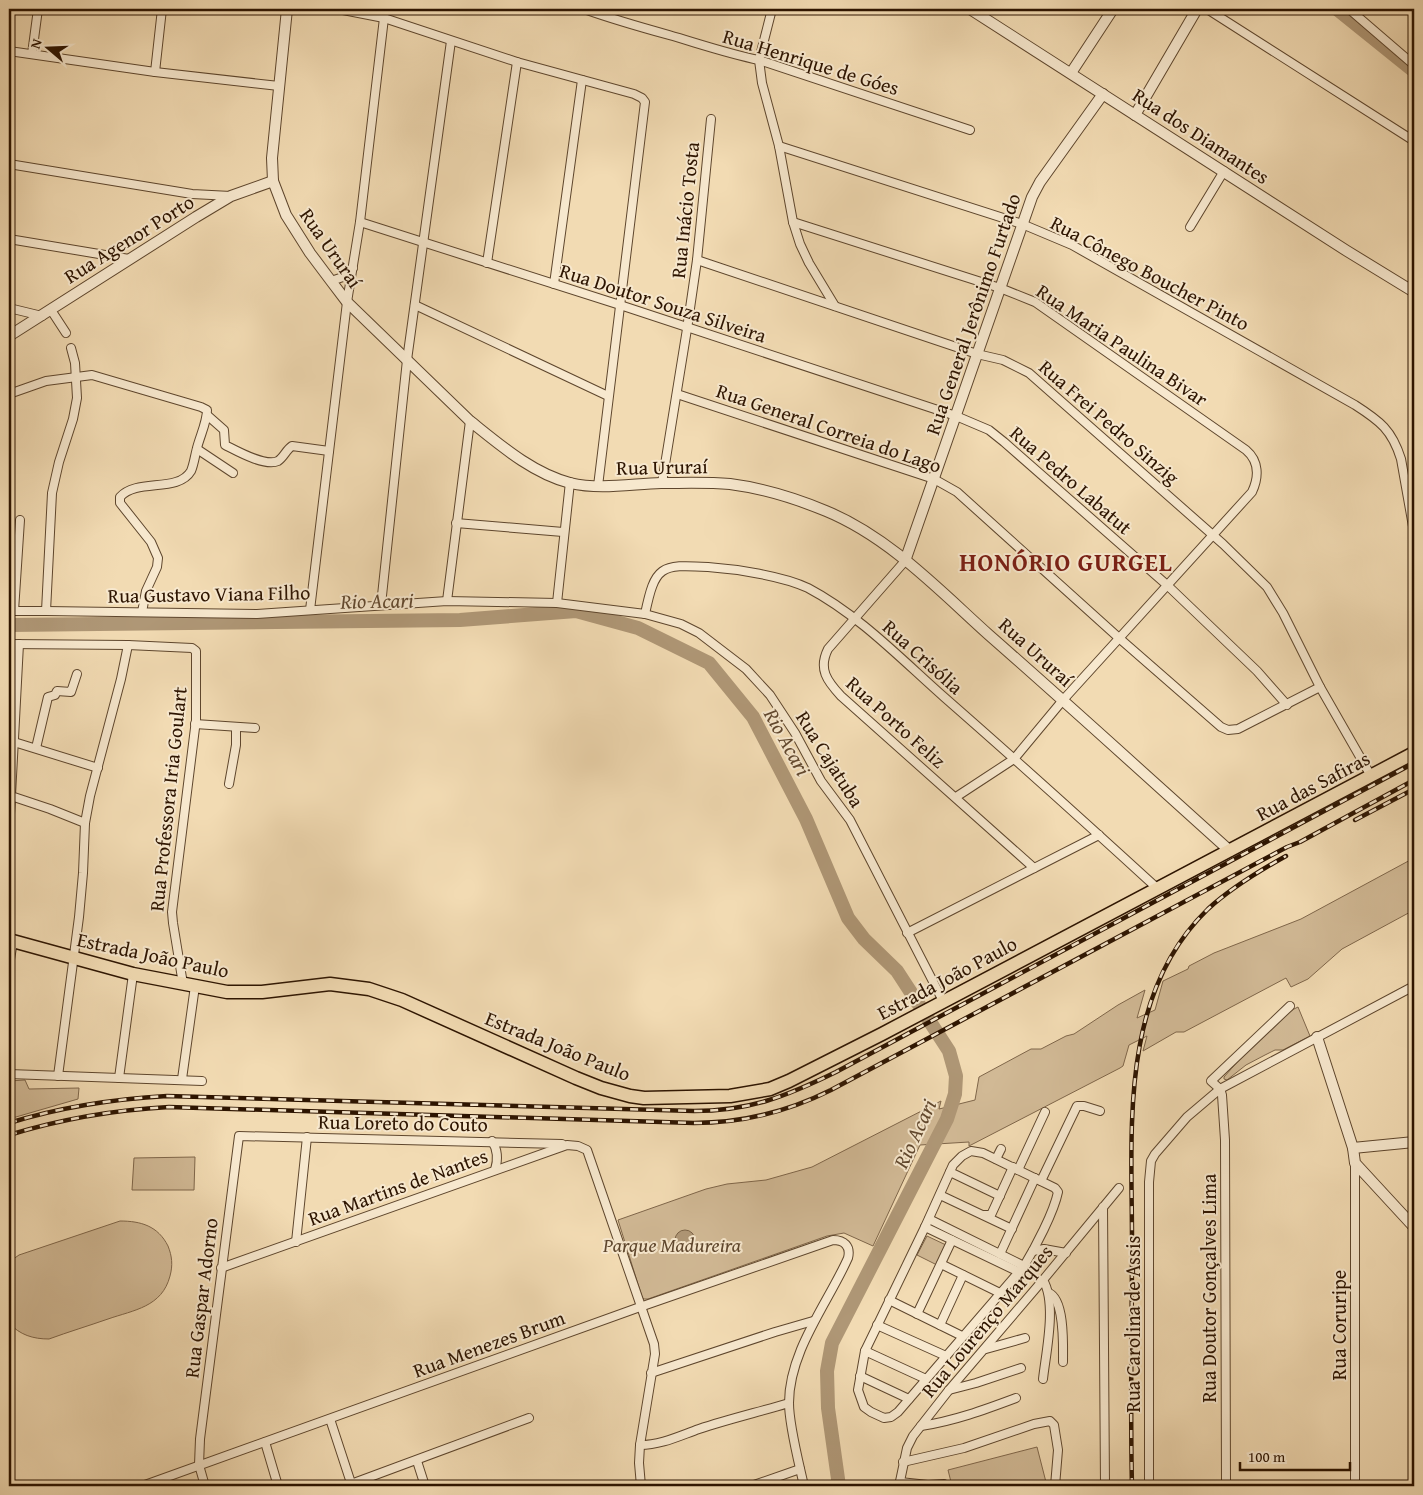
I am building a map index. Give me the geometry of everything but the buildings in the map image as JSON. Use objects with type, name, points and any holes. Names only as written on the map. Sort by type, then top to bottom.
[{"type":"main road","name":"Rua das Safiras","points":[[1230,852],[1414,753]]},
{"type":"main road","name":"Estrada João Paulo","points":[[11,940],[133,974],[227,992],[262,992],[330,984],[369,989],[402,1000],[601,1088],[644,1098],[730,1096],[770,1089],[789,1081],[1230,852]]},
{"type":"street","points":[[32,54],[38,9]]},
{"type":"street","points":[[154,72],[162,9]]},
{"type":"street","name":"Rua Ururaí","points":[[287,9],[272,158],[273,181],[286,215],[310,253],[347,302],[470,421],[536,469],[570,482],[598,486],[662,483],[730,484],[780,495],[804,503],[849,523],[876,539],[905,561],[1063,700],[1230,852]]},
{"type":"street","points":[[338,9],[384,18],[517,62],[637,95],[644,102],[645,107],[598,486]]},
{"type":"street","name":"Rua Henrique de Góes","points":[[584,9],[631,25],[724,52],[759,60],[970,130]]},
{"type":"street","points":[[772,9],[759,60],[766,102],[779,146],[793,222],[800,244],[809,263],[835,306]]},
{"type":"street","name":"Rua dos Diamantes","points":[[970,9],[1414,292]]},
{"type":"street","points":[[1071,73],[1113,9]]},
{"type":"street","points":[[1135,115],[1197,9]]},
{"type":"street","points":[[1207,9],[1414,141]]},
{"type":"street","points":[[1349,9],[1414,65]]},
{"type":"street","points":[[310,610],[384,18]]},
{"type":"street","points":[[381,605],[407,360],[451,41]]},
{"type":"street","points":[[9,51],[154,72],[279,86]]},
{"type":"street","points":[[487,263],[517,62]]},
{"type":"street","points":[[554,284],[582,80]]},
{"type":"street","name":"Rua General Jerônimo Furtado","points":[[905,561],[1032,197],[1040,182],[1103,94]]},
{"type":"street","name":"Rua Inácio Tosta","points":[[662,483],[688,329],[711,119]]},
{"type":"street","name":"Rua Cônego Boucher Pinto","points":[[779,146],[1022,224],[1072,245],[1377,419],[1389,432],[1398,448],[1414,532]]},
{"type":"street","points":[[9,164],[192,194],[231,196]]},
{"type":"street","points":[[1190,227],[1224,171]]},
{"type":"street","name":"Rua Agenor Porto","points":[[9,336],[231,196],[273,181]]},
{"type":"street","name":"Rua Doutor Souza Silveira","points":[[360,222],[620,305],[956,416]]},
{"type":"street","name":"Rua Maria Paulina Bivar","points":[[793,222],[1000,288],[1020,295],[1046,308],[1246,450],[1255,462],[1257,470],[1255,485],[1252,492],[1213,535]]},
{"type":"street","points":[[9,239],[129,259]]},
{"type":"street","name":"Rua Frei Pedro Sinzig","points":[[697,260],[977,354],[1003,360],[1029,373],[1256,575],[1270,592],[1283,613],[1320,687],[1371,776]]},
{"type":"street","points":[[331,281],[344,277],[353,268]]},
{"type":"street","points":[[415,305],[608,396]]},
{"type":"street","points":[[9,308],[42,316]]},
{"type":"street","points":[[51,310],[66,333]]},
{"type":"street","points":[[46,610],[52,493],[55,476],[76,406],[77,376],[71,348]]},
{"type":"street","points":[[9,394],[46,381],[77,376],[92,376],[118,382],[207,410],[191,470],[185,478],[170,483],[136,488],[120,497],[120,503],[151,542],[158,558],[158,563],[146,591],[142,612]]},
{"type":"street","name":"Rua General Correia do Lago","points":[[677,394],[934,479],[946,485],[966,498],[1119,638],[1215,723],[1228,730],[1249,725],[1320,687]]},
{"type":"street","points":[[207,415],[224,430],[225,445],[254,459],[274,462],[283,457],[292,446],[329,452]]},
{"type":"street","name":"Rua Pedro Labatut","points":[[956,416],[989,430],[1004,442],[1167,585],[1257,671],[1287,704]]},
{"type":"street","points":[[447,601],[470,421]]},
{"type":"street","points":[[197,450],[233,473]]},
{"type":"street","points":[[557,602],[563,532],[570,482]]},
{"type":"street","points":[[12,611],[20,520]]},
{"type":"street","points":[[456,523],[563,532]]},
{"type":"street","points":[[956,797],[1014,759],[1063,700],[1213,535]]},
{"type":"street","name":"Rua Porto Feliz","points":[[905,561],[828,648],[823,661],[823,669],[832,687],[841,696],[1034,868]]},
{"type":"street","name":"Rua Crisólia","points":[[645,614],[651,588],[661,572],[675,566],[697,566],[747,572],[800,584],[855,618],[1158,889]]},
{"type":"street","name":"Rua Gustavo Viana Filho","points":[[12,611],[256,614],[447,601],[557,602],[618,612]]},
{"type":"street","name":"Rua Cajatuba","points":[[618,612],[645,614],[681,624],[699,633],[746,669],[770,695],[821,781],[850,820],[940,1003]]},
{"type":"street","points":[[9,644],[128,645],[85,822],[82,895],[58,1076]]},
{"type":"street","points":[[9,833],[10,755],[14,742],[12,705],[19,644]]},
{"type":"street","name":"Rua Professora Iria Goulart","points":[[128,645],[192,648],[197,654],[195,724],[172,912],[172,923],[189,985],[182,1079]]},
{"type":"street","points":[[36,748],[48,697],[55,696],[57,691],[71,692],[77,674]]},
{"type":"street","points":[[195,724],[255,728]]},
{"type":"street","points":[[229,784],[236,745],[236,727]]},
{"type":"street","points":[[14,742],[98,768]]},
{"type":"street","points":[[10,799],[50,809],[85,822]]},
{"type":"street","points":[[907,933],[1099,835]]},
{"type":"street","points":[[9,966],[11,940]]},
{"type":"street","points":[[119,1078],[133,974]]},
{"type":"street","points":[[1220,1089],[1414,986]]},
{"type":"street","name":"Rua Doutor Gonçalves Lima","points":[[1226,1486],[1225,1140],[1223,1104],[1220,1089],[1211,1081],[1290,1006]]},
{"type":"street","points":[[1317,1037],[1353,1148],[1355,1163],[1414,1227]]},
{"type":"street","points":[[9,1074],[202,1081]]},
{"type":"street","name":"Rua Carolina de Assis","points":[[1149,1486],[1149,1182],[1151,1161],[1187,1117],[1220,1089]]},
{"type":"street","points":[[1000,1254],[1078,1106],[1100,1111]]},
{"type":"street","points":[[985,1216],[991,1215],[1044,1112]]},
{"type":"street","name":"Rua Loreto do Couto","points":[[239,1136],[567,1144]]},
{"type":"street","name":"Rua Gaspar Adorno","points":[[205,1486],[199,1465],[200,1439],[239,1136]]},
{"type":"street","points":[[296,1242],[307,1137]]},
{"type":"street","points":[[492,1141],[497,1151],[497,1164],[494,1170]]},
{"type":"street","points":[[1353,1148],[1414,1142]]},
{"type":"street","points":[[567,1144],[587,1150],[654,1344],[655,1354],[640,1445],[641,1486]]},
{"type":"street","name":"Rua Martins de Nantes","points":[[221,1268],[567,1144]]},
{"type":"street","points":[[996,1159],[1001,1149]]},
{"type":"street","points":[[971,1151],[983,1152],[1016,1168],[1055,1188],[1058,1192],[1033,1251],[1022,1269],[898,1412],[884,1418],[877,1415],[864,1407],[858,1390],[865,1351],[950,1172],[958,1159],[971,1151]]},
{"type":"street","name":"Rua Coruripe","points":[[1355,1163],[1355,1486]]},
{"type":"street","points":[[950,1172],[1000,1196]]},
{"type":"street","name":"Rua Lourenço Marques","points":[[900,1484],[903,1462],[913,1436],[949,1390],[1120,1188]]},
{"type":"street","points":[[940,1195],[1012,1229]]},
{"type":"street","points":[[1103,1207],[1105,1486]]},
{"type":"street","points":[[929,1218],[1000,1254],[1022,1269]]},
{"type":"street","points":[[925,1227],[1022,1269]]},
{"type":"street","name":"Rua Menezes Brum","points":[[142,1486],[640,1307],[832,1240],[840,1240],[849,1250],[848,1258],[813,1321]]},
{"type":"street","points":[[917,1314],[952,1240]]},
{"type":"street","points":[[1033,1251],[1044,1249],[1066,1253]]},
{"type":"street","points":[[941,1264],[1000,1293]]},
{"type":"street","points":[[940,1325],[963,1275]]},
{"type":"street","points":[[1043,1280],[1049,1293],[1050,1306],[1043,1379]]},
{"type":"street","points":[[1049,1293],[1054,1296],[1059,1306],[1063,1338],[1063,1362]]},
{"type":"street","points":[[889,1300],[962,1336]]},
{"type":"street","points":[[651,1373],[813,1321]]},
{"type":"street","points":[[804,1486],[789,1403],[795,1370],[813,1321]]},
{"type":"street","points":[[877,1325],[946,1356]]},
{"type":"street","points":[[985,1349],[1025,1338]]},
{"type":"street","points":[[865,1351],[926,1378]]},
{"type":"street","points":[[949,1390],[1021,1368]]},
{"type":"street","points":[[860,1376],[909,1399]]},
{"type":"street","points":[[921,1426],[964,1417],[1016,1398]]},
{"type":"street","points":[[640,1445],[654,1445],[700,1429],[789,1403]]},
{"type":"street","points":[[330,1419],[351,1485],[528,1418]]},
{"type":"street","points":[[903,1462],[941,1454],[1034,1424],[1050,1421],[1054,1424],[1058,1450],[1055,1486]]},
{"type":"street","points":[[264,1442],[278,1486]]},
{"type":"street","points":[[417,1461],[425,1486]]},
{"type":"street","points":[[751,1486],[800,1469]]},
{"type":"street","points":[[900,1484],[918,1485],[944,1482]]},
{"type":"green space","name":"Parque Madureira","points":[[1414,858],[1414,910],[1342,949],[1308,979],[1291,987],[1286,978],[1184,1032],[1176,1032],[1143,1051],[1147,1036],[1129,1045],[1123,1066],[1120,1068],[969,1146],[969,1142],[920,1145],[873,1246],[844,1233],[827,1236],[648,1299],[642,1297],[618,1220],[706,1189],[727,1184],[766,1180],[812,1167],[941,1101],[939,1109],[975,1100],[979,1077],[1031,1049],[1041,1049],[1074,1034],[1145,990],[1137,1018],[1155,1010],[1163,981],[1188,969],[1189,966],[1214,953],[1301,919]]},
{"type":"green space","points":[[1298,1007],[1310,1036],[1283,1050],[1275,1050],[1265,1055],[1246,1065],[1227,1080],[1224,1079],[1269,1028],[1288,1012]]},
{"type":"green space","points":[[25,1080],[29,1089],[79,1088],[78,1099],[9,1119],[9,1081]]},
{"type":"green space","points":[[195,1157],[194,1190],[132,1190],[134,1158]]},
{"type":"green space","points":[[120,1221],[135,1222],[154,1229],[168,1246],[172,1268],[161,1295],[137,1310],[49,1339],[27,1336],[9,1323],[9,1262],[19,1255]]},
{"type":"green space","points":[[927,1236],[946,1245],[937,1265],[917,1255]]},
{"type":"green space","points":[[1037,1447],[1047,1486],[952,1486],[948,1470]]},
{"type":"shaded area","points":[[681,1230],[689,1230],[695,1236],[695,1244],[689,1250],[681,1250],[675,1244],[675,1236]]},
{"type":"waterway","points":[[1337,9],[1414,71]]},
{"type":"waterway","name":"Rio Acari","points":[[9,625],[460,620],[576,611],[638,628],[709,663],[753,717],[806,819],[848,918],[864,939],[897,971],[949,1051],[956,1076],[955,1094],[947,1119],[832,1343],[827,1371],[828,1408],[839,1486]]},
{"type":"railway","points":[[9,1123],[48,1112],[87,1105],[167,1096],[694,1111],[751,1105],[784,1095],[836,1072],[1414,763]]},
{"type":"railway","points":[[9,1135],[48,1124],[88,1116],[128,1110],[169,1107],[694,1123],[730,1121],[764,1115],[798,1104],[831,1090],[1414,780]]},
{"type":"railway","points":[[1355,820],[1414,789]]},
{"type":"railway","points":[[1132,1486],[1131,1154],[1137,1065],[1145,1022],[1159,981],[1179,943],[1208,909],[1226,894],[1286,856]]},
{"type":"district","name":"HONÓRIO GURGEL","points":[[1066,562]]}]
